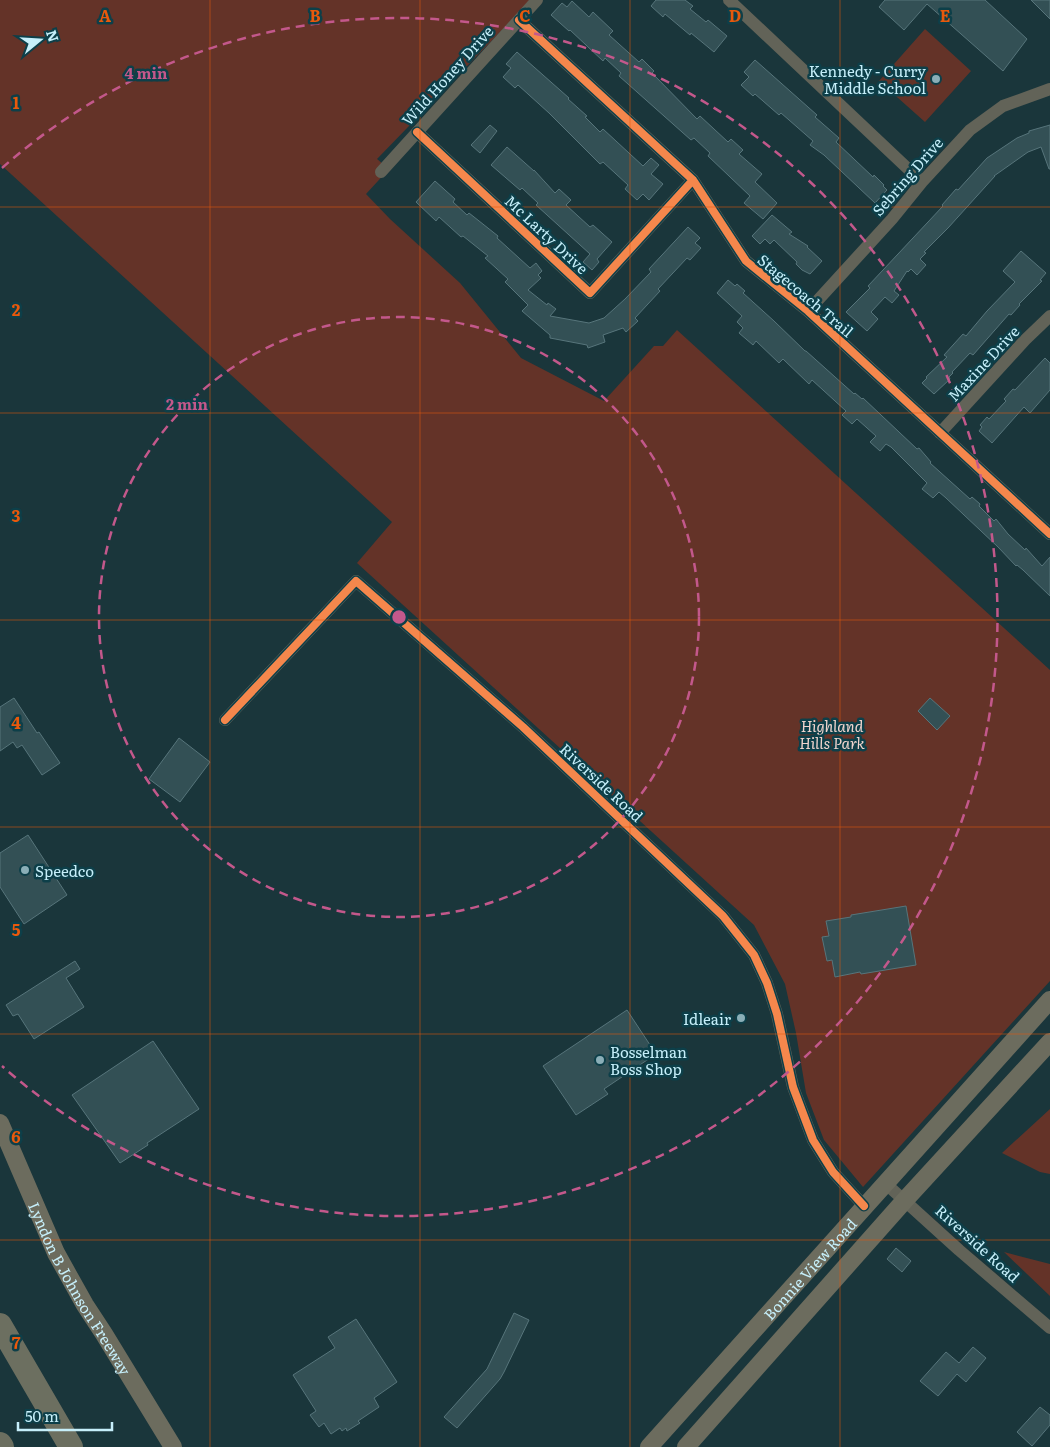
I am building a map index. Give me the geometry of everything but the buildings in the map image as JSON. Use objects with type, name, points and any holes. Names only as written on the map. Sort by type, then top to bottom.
[{"type":"highway","points":[[0,1325],[71,1447]]},
{"type":"main road","name":"Bonnie View Road","points":[[652,1445],[1050,1000]]},
{"type":"main road","name":"Bonnie View Road","points":[[686,1447],[905,1200],[1050,1042]]},
{"type":"main road","name":"Lyndon B Johnson Freeway","points":[[0,1123],[56,1253],[85,1305],[173,1447]]},
{"type":"street","name":"Wild Honey Drive","points":[[381,172],[537,0]]},
{"type":"street","points":[[729,0],[922,182]]},
{"type":"street","name":"Stagecoach Trail","points":[[519,20],[693,180],[746,261],[808,311],[1050,534]]},
{"type":"street","name":"Sebring Drive","points":[[808,311],[970,130],[1004,106],[1050,90]]},
{"type":"street","name":"Mc Larty Drive","points":[[417,132],[590,293],[693,180]]},
{"type":"street","name":"Maxine Drive","points":[[940,433],[1025,340],[1050,316]]},
{"type":"street","name":"Riverside Road","points":[[225,720],[356,581],[523,727],[723,916],[754,955],[767,983],[777,1014],[793,1087],[813,1140],[833,1172],[864,1206]]},
{"type":"street","name":"Riverside Road","points":[[885,1183],[1050,1328]]},
{"type":"green space","name":"Highland Hills Park","points":[[0,0],[531,0],[377,159],[389,169],[366,194],[390,219],[460,283],[521,358],[604,401],[654,346],[663,346],[677,330],[1050,670],[1050,981],[863,1187],[824,1140],[806,1093],[796,1033],[785,984],[754,925],[357,563],[392,522],[0,164]]},
{"type":"green space","points":[[925,29],[971,71],[925,122],[879,81]]},
{"type":"green space","points":[[1050,1109],[1050,1174],[1040,1172],[1002,1153]]},
{"type":"green space","points":[[1004,1252],[1050,1264],[1050,1296]]},
{"type":"cycle path","points":[[519,20],[693,180],[746,261],[808,311],[1050,534]]},
{"type":"cycle path","points":[[417,132],[590,293],[693,180]]},
{"type":"cycle path","points":[[225,720],[356,581],[523,727],[723,916],[754,955],[767,983],[777,1014],[793,1087],[813,1140],[833,1172],[864,1206]]},
{"type":"place","name":"Kennedy - Curry Middle School","points":[[936,79]]},
{"type":"place","name":"Speedco","points":[[25,870]]},
{"type":"place","name":"Idleair","points":[[741,1018]]},
{"type":"place","name":"Bosselman Boss Shop","points":[[600,1060]]}]
